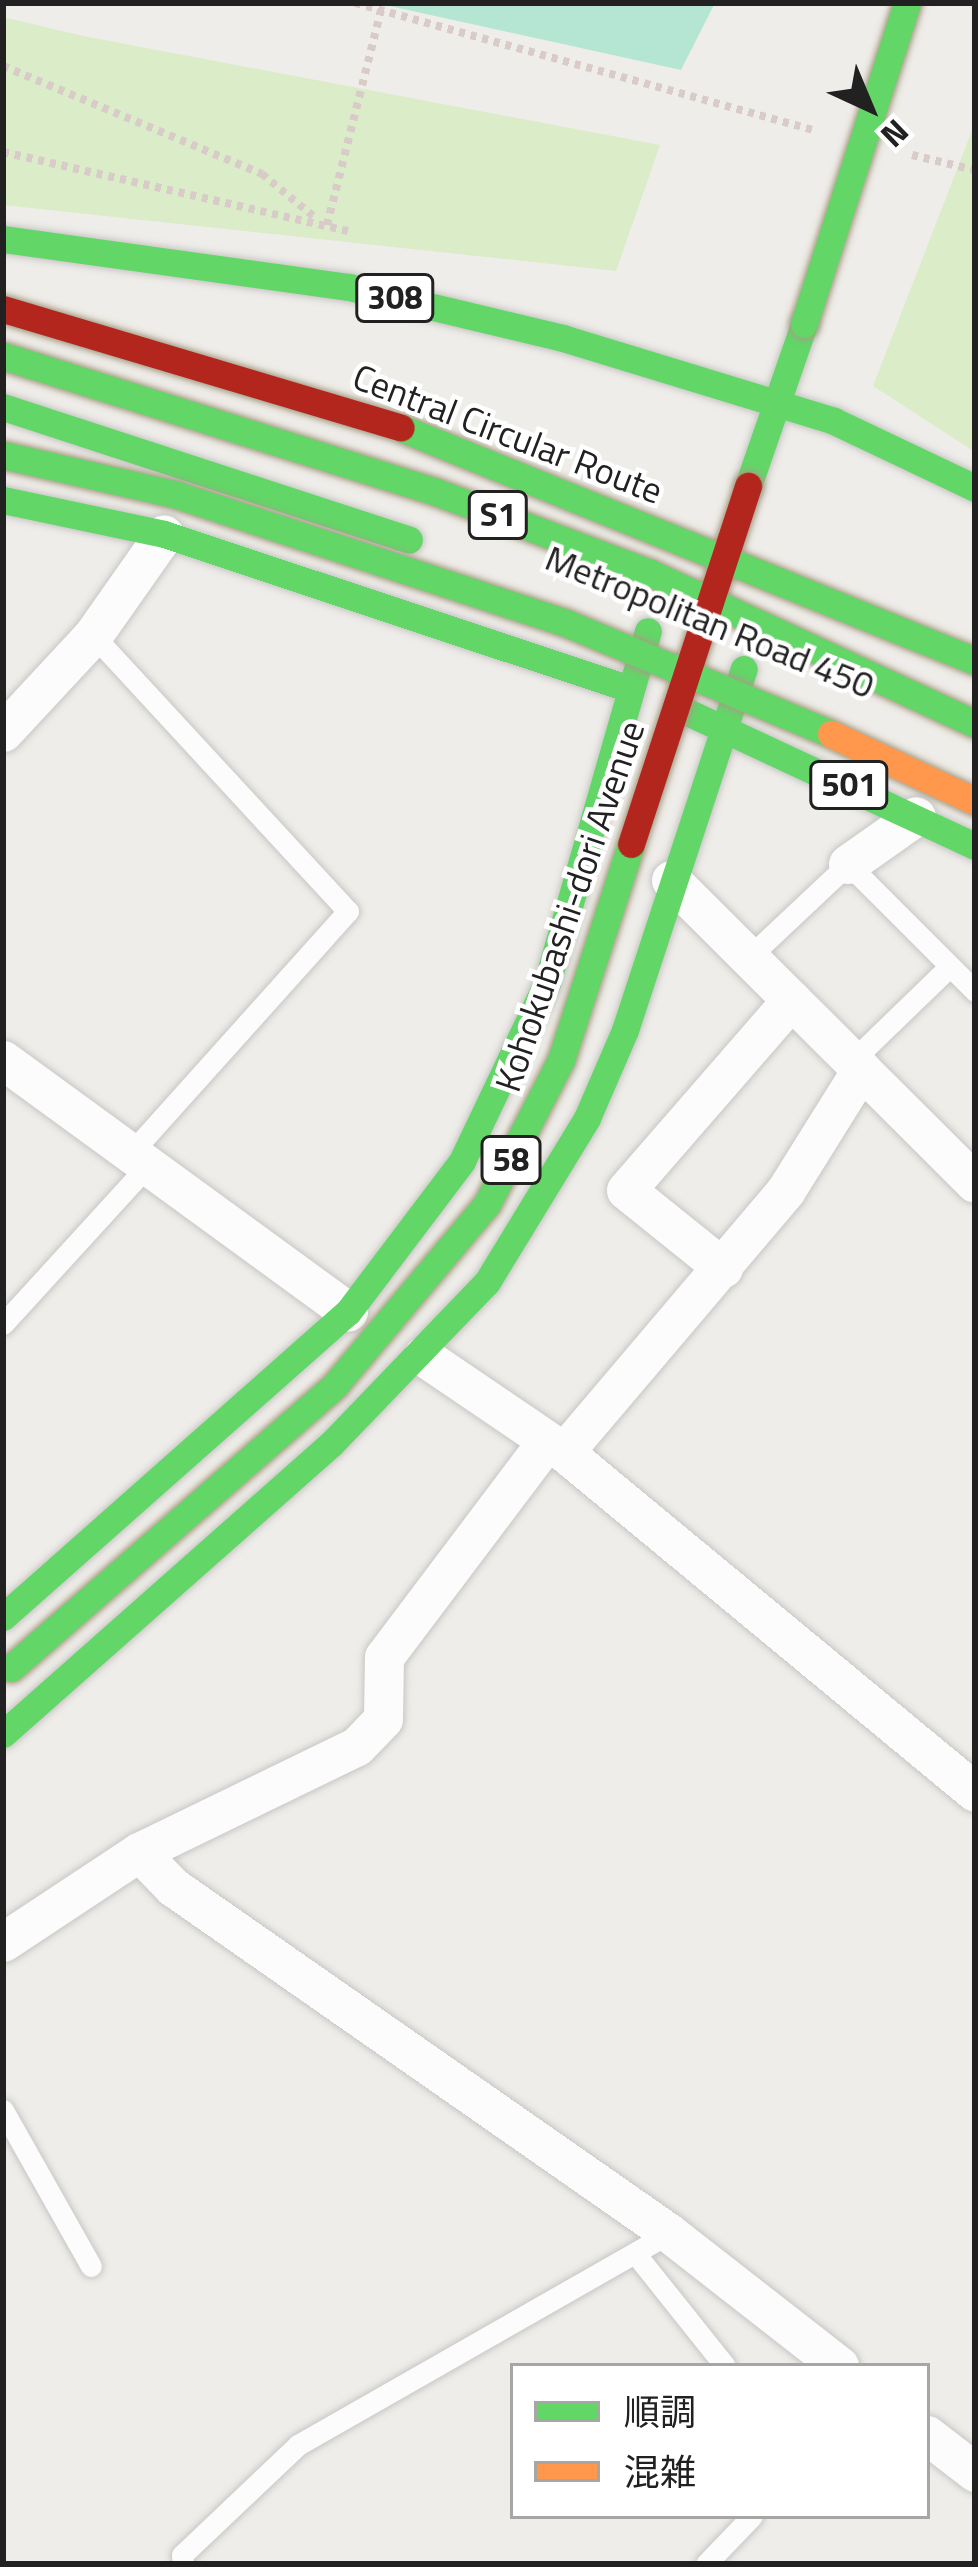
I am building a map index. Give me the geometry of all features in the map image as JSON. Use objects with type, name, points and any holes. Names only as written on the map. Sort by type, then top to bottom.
[{"type":"main road","name":"Kohokubashi-dori Avenue","points":[[7,1671],[335,1384],[409,1306],[487,1204],[561,1060],[908,3]]},
{"type":"main road","name":"308","points":[[3,238],[349,287],[563,338],[777,402]]},
{"type":"main road","name":"Central Circular Route","points":[[3,309],[158,350],[456,446],[975,661]]},
{"type":"main road","name":"S1","points":[[3,356],[436,491],[648,572],[975,724]]},
{"type":"main road","points":[[3,402],[340,488],[975,700]]},
{"type":"main road","name":"Metropolitan Road 450","points":[[3,402],[302,500],[744,669],[975,777]]},
{"type":"main road","points":[[777,402],[895,445],[975,488]]},
{"type":"main road","name":"S1","points":[[3,455],[177,495],[566,623],[975,801]]},
{"type":"main road","points":[[3,500],[164,534],[629,689]]},
{"type":"main road","name":"58","points":[[3,1617],[348,1312],[462,1162],[547,983],[648,632]]},
{"type":"main road","name":"58","points":[[3,1734],[422,1356],[539,1205],[625,1030],[744,669]]},
{"type":"main road","name":"501","points":[[629,689],[722,726],[975,846]]},
{"type":"street","points":[[3,732],[93,635],[164,534]]},
{"type":"street","points":[[848,864],[916,816]]},
{"type":"street","points":[[671,880],[975,1184]]},
{"type":"street","points":[[547,983],[625,1030]]},
{"type":"street","points":[[723,1268],[626,1190],[791,1000]]},
{"type":"street","points":[[3,1060],[142,1157],[348,1312]]},
{"type":"street","points":[[3,1942],[139,1852],[357,1746],[383,1719],[384,1657],[555,1447],[723,1268],[786,1190],[856,1066]]},
{"type":"street","points":[[422,1356],[555,1447],[975,1792]]},
{"type":"street","points":[[139,1852],[173,1887],[654,2245],[834,2363]]},
{"type":"street","points":[[930,2436],[975,2472]]},
{"type":"lane","points":[[3,1324],[349,911],[93,635]]},
{"type":"lane","points":[[748,958],[848,864],[975,991]]},
{"type":"lane","points":[[856,1066],[950,966]]},
{"type":"lane","points":[[3,2110],[91,2266]]},
{"type":"lane","points":[[182,2564],[182,2555],[298,2445],[654,2245],[723,2363]]},
{"type":"lane","points":[[706,2564],[749,2519]]},
{"type":"path","points":[[355,3],[836,136]]},
{"type":"path","points":[[327,225],[381,10]]},
{"type":"path","points":[[3,67],[262,174],[290,204],[343,239]]},
{"type":"path","points":[[905,153],[975,170]]},
{"type":"green space","points":[[376,3],[715,3],[681,70]]},
{"type":"green space","points":[[3,17],[660,145],[616,271],[3,205]]},
{"type":"green space","points":[[975,123],[975,452],[873,386]]},
{"type":"traffic: fast","points":[[804,324],[907,3]]},
{"type":"traffic: fast","points":[[3,239],[349,287],[563,338],[834,421],[975,488]]},
{"type":"traffic: fast","points":[[748,486],[804,324]]},
{"type":"traffic: fast","points":[[3,356],[436,492],[648,572],[975,724]]},
{"type":"traffic: fast","points":[[3,407],[409,540]]},
{"type":"traffic: fast","points":[[401,428],[975,661]]},
{"type":"traffic: fast","points":[[3,455],[177,495],[566,623],[831,734]]},
{"type":"traffic: fast","points":[[3,500],[164,534],[629,689]]},
{"type":"traffic: fast","points":[[3,1617],[348,1312],[462,1161],[547,983],[648,631]]},
{"type":"traffic: fast","points":[[3,1734],[331,1444],[487,1282],[587,1118],[625,1030],[744,669]]},
{"type":"traffic: fast","points":[[683,710],[975,846]]},
{"type":"traffic: fast","points":[[11,1668],[335,1385],[487,1204],[561,1060],[631,844]]},
{"type":"traffic: slow","points":[[831,734],[975,801]]},
{"type":"traffic: jam","points":[[3,309],[401,428]]},
{"type":"traffic: jam","points":[[631,844],[748,486]]}]
